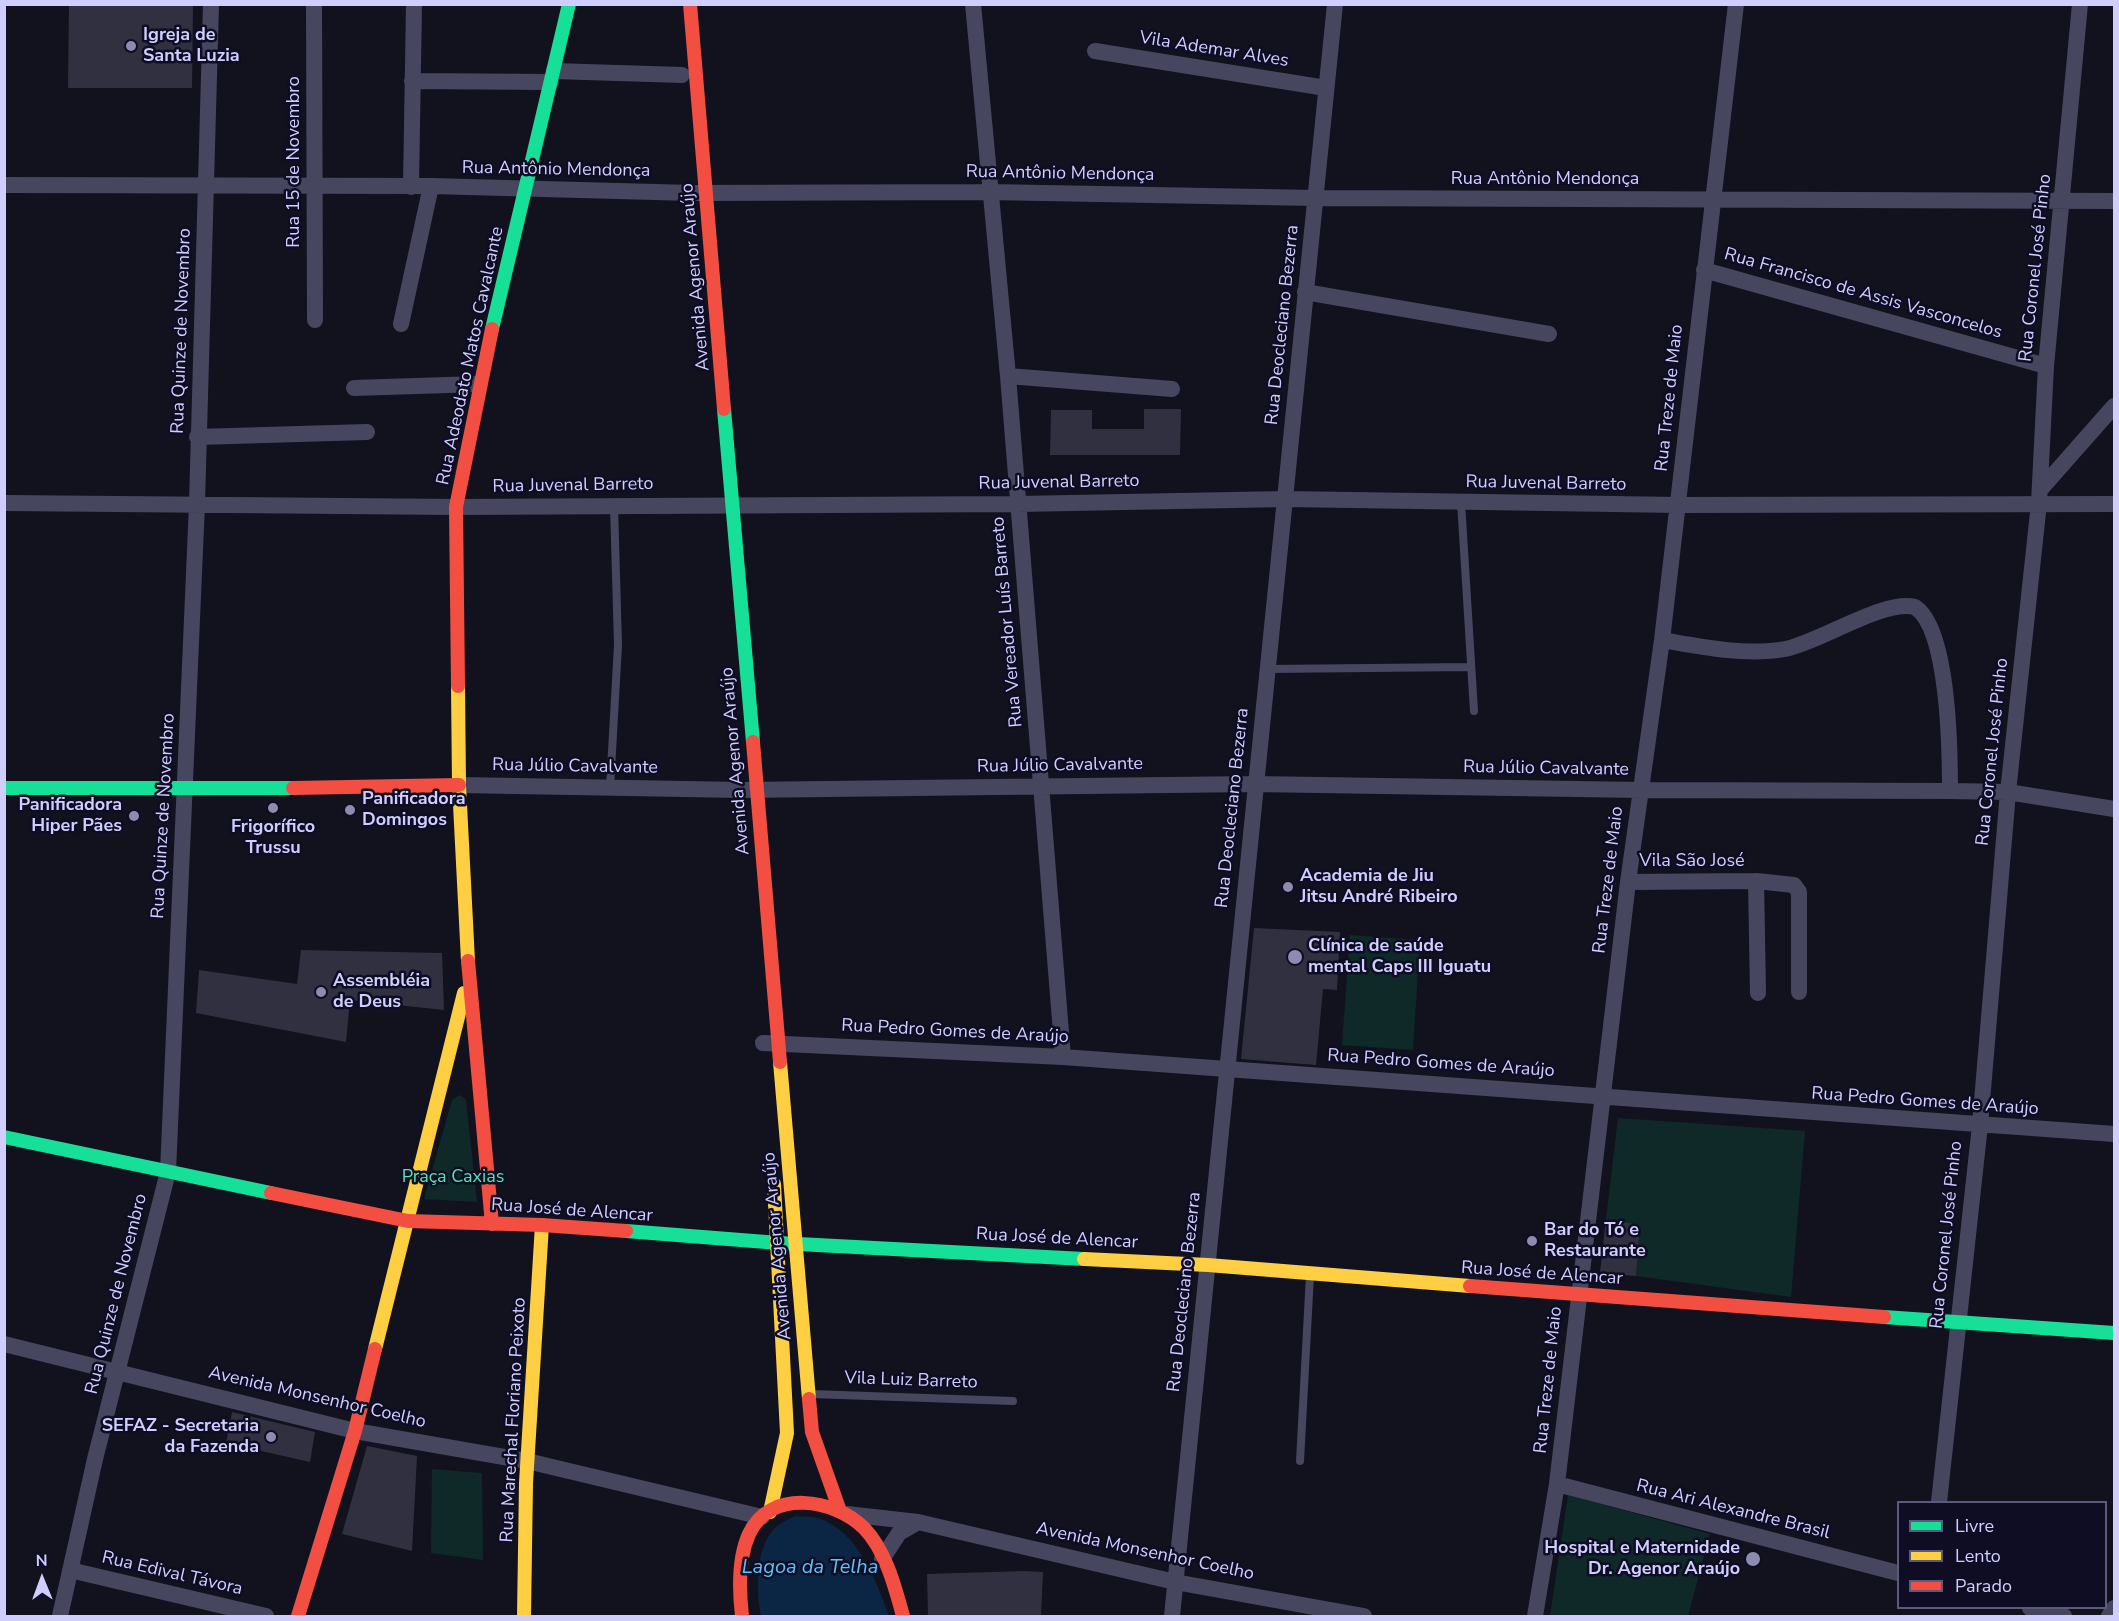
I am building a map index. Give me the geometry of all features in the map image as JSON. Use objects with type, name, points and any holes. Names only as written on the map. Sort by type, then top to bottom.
[{"type":"main road","name":"Rua Adeodato Matos Cavalcante","points":[[492,1224],[469,973],[459,785],[456,507],[479,384],[569,4]]},
{"type":"main road","name":"Avenida Agenor Araújo","points":[[676,4],[681,75],[699,192]]},
{"type":"main road","name":"Avenida Agenor Araújo","points":[[690,4],[699,192],[726,505],[745,790],[767,1043],[796,1243],[812,1432],[843,1512]]},
{"type":"main road","name":"Avenida Agenor Araújo","points":[[726,505],[731,659]]},
{"type":"main road","name":"Rua Júlio Cavalvante","points":[[4,788],[186,790],[459,785]]},
{"type":"main road","name":"Rua Adeodato Matos Cavalcante","points":[[298,1617],[355,1431],[469,973]]},
{"type":"main road","name":"Rua José de Alencar","points":[[4,1137],[408,1221],[542,1226],[779,1243],[1208,1265],[1310,1275],[2115,1333]]},
{"type":"main road","name":"Avenida Agenor Araújo","points":[[766,1515],[787,1433],[774,1173]]},
{"type":"main road","name":"Rua Marechal Floriano Peixoto","points":[[524,1617],[527,1461],[531,1436],[542,1226]]},
{"type":"main road","name":"Avenida Agenor Araújo","points":[[742,1617],[742,1569],[752,1527],[766,1515],[790,1503],[806,1502],[824,1504],[843,1512],[866,1529],[896,1590],[903,1617]]},
{"type":"street","name":"Rua Quinze de Novembro","points":[[60,1617],[168,1172],[197,504],[197,437],[211,4]]},
{"type":"street","name":"Rua 15 de Novembro","points":[[314,4],[315,320]]},
{"type":"street","points":[[411,187],[414,4]]},
{"type":"street","name":"Rua Vereador Luís Barreto","points":[[973,4],[1008,376],[1063,1056]]},
{"type":"street","name":"Rua Deocleciano Bezerra","points":[[1172,1617],[1254,783],[1286,499],[1335,4]]},
{"type":"street","name":"Rua Treze de Maio","points":[[1535,1617],[1557,1485],[1628,882],[1662,640],[1736,4]]},
{"type":"street","name":"Rua Coronel José Pinho","points":[[1939,1501],[1980,1125],[2008,792],[2039,497],[2046,366],[2080,4]]},
{"type":"street","name":"Vila Ademar Alves","points":[[1095,51],[1326,88]]},
{"type":"street","points":[[412,81],[681,75]]},
{"type":"street","name":"Rua Antônio Mendonça","points":[[4,185],[431,186],[699,192],[989,192],[1316,198],[2115,201]]},
{"type":"street","points":[[401,324],[431,186]]},
{"type":"street","name":"Rua Francisco de Assis Vasconcelos","points":[[1704,270],[2046,366]]},
{"type":"street","points":[[1305,292],[1549,334]]},
{"type":"street","points":[[1008,376],[1172,389]]},
{"type":"street","points":[[354,388],[479,384]]},
{"type":"street","points":[[2039,497],[2115,406]]},
{"type":"street","points":[[197,437],[367,432]]},
{"type":"street","name":"Rua Juvenal Barreto","points":[[4,503],[456,507],[614,504],[1017,504],[1286,499],[1678,505],[2039,497],[2115,504]]},
{"type":"street","points":[[1662,640],[1771,651],[1806,643],[1877,612],[1899,606],[1915,607],[1926,619],[1947,698],[1950,791]]},
{"type":"street","name":"Rua Júlio Cavalvante","points":[[459,785],[745,790],[1254,783],[1641,790],[1950,791],[2008,792],[2115,809]]},
{"type":"street","name":"Vila São José","points":[[1628,882],[1756,881],[1786,882],[1794,885],[1799,892],[1799,992]]},
{"type":"street","name":"Vila São José","points":[[1756,881],[1758,993]]},
{"type":"street","name":"Rua Pedro Gomes de Araújo","points":[[767,1043],[1063,1056],[2115,1134]]},
{"type":"street","name":"Avenida Monsenhor Coelho","points":[[4,1344],[355,1431],[527,1461],[766,1515]]},
{"type":"street","name":"Rua Ari Alexandre Brasil","points":[[1557,1485],[1897,1572]]},
{"type":"street","name":"Avenida Monsenhor Coelho","points":[[843,1512],[918,1522],[1175,1582],[1364,1617]]},
{"type":"street","points":[[882,1559],[899,1533],[918,1522]]},
{"type":"street","name":"Rua Edival Távora","points":[[70,1570],[266,1617]]},
{"type":"street","points":[[2109,1617],[2115,1608]]},
{"type":"street","points":[[2034,1609],[2064,1617]]},
{"type":"lane","points":[[1461,502],[1474,711]]},
{"type":"lane","points":[[610,787],[618,645],[614,504]]},
{"type":"lane","points":[[1268,669],[1471,667]]},
{"type":"lane","points":[[1300,1461],[1310,1275]]},
{"type":"lane","name":"Vila Luiz Barreto","points":[[808,1394],[1013,1401]]},
{"type":"green space","points":[[1350,935],[1420,940],[1413,1050],[1342,1045]]},
{"type":"green space","name":"Praça Caxias","points":[[460,1095],[466,1100],[477,1202],[424,1199],[452,1100]]},
{"type":"green space","points":[[1618,1118],[1805,1131],[1791,1297],[1636,1276],[1640,1226],[1606,1219]]},
{"type":"green space","points":[[432,1469],[482,1473],[483,1560],[431,1553]]},
{"type":"green space","points":[[1568,1495],[1710,1534],[1688,1616],[1550,1616]]},
{"type":"water","name":"Lagoa da Telha","points":[[795,1516],[818,1518],[832,1524],[855,1545],[878,1587],[889,1616],[761,1616],[758,1571],[763,1548],[776,1527]]},
{"type":"building","name":"Igreja de Santa Luzia","points":[[69,4],[193,4],[192,88],[68,88]]},
{"type":"building","points":[[1144,409],[1181,409],[1180,455],[1050,455],[1051,410],[1092,410],[1092,429],[1144,429]]},
{"type":"building","points":[[1254,928],[1340,932],[1337,990],[1323,989],[1316,1065],[1241,1059]]},
{"type":"building","name":"Assembléia de Deus","points":[[301,950],[442,953],[444,1010],[350,1000],[346,1042],[196,1013],[199,970],[297,984]]},
{"type":"building","points":[[1606,1219],[1640,1225],[1636,1276],[1600,1273]]},
{"type":"building","name":"SEFAZ - Secretaria da Fazenda","points":[[232,1412],[315,1432],[310,1462],[226,1443]]},
{"type":"building","points":[[367,1446],[417,1456],[412,1551],[342,1534]]},
{"type":"building","points":[[1043,1572],[1041,1615],[928,1617],[927,1574]]},
{"type":"traffic: fast","points":[[492,329],[569,4]]},
{"type":"traffic: fast","points":[[724,409],[753,742]]},
{"type":"traffic: fast","points":[[4,788],[293,788]]},
{"type":"traffic: fast","points":[[4,1137],[271,1193]]},
{"type":"traffic: fast","points":[[626,1231],[779,1243],[1084,1259]]},
{"type":"traffic: fast","points":[[1884,1317],[2114,1333]]},
{"type":"traffic: slow","points":[[458,686],[459,785],[468,961]]},
{"type":"traffic: slow","points":[[375,1349],[464,993]]},
{"type":"traffic: slow","points":[[780,1062],[809,1399]]},
{"type":"traffic: slow","points":[[770,1512],[787,1433],[774,1184]]},
{"type":"traffic: slow","points":[[524,1616],[526,1483],[542,1225]]},
{"type":"traffic: slow","points":[[1084,1259],[1208,1265],[1470,1286]]},
{"type":"traffic: jam","points":[[690,4],[724,409]]},
{"type":"traffic: jam","points":[[458,686],[456,507],[492,329]]},
{"type":"traffic: jam","points":[[753,742],[780,1062]]},
{"type":"traffic: jam","points":[[293,788],[459,785]]},
{"type":"traffic: jam","points":[[468,961],[492,1224]]},
{"type":"traffic: jam","points":[[271,1193],[408,1221],[542,1225],[626,1231]]},
{"type":"traffic: jam","points":[[1470,1286],[1884,1317]]},
{"type":"traffic: jam","points":[[298,1616],[355,1431],[375,1349]]},
{"type":"traffic: jam","points":[[809,1399],[812,1432],[840,1511]]},
{"type":"traffic: jam","points":[[742,1616],[740,1574],[745,1543],[749,1534],[759,1519],[772,1510],[787,1504],[804,1503],[837,1510],[852,1518],[872,1537],[884,1558],[903,1616]]},
{"type":"place","name":"Igreja de Santa Luzia","points":[[131,46]]},
{"type":"place","name":"Frigorífico Trussu","points":[[273,808]]},
{"type":"place","name":"Panificadora Domingos","points":[[350,810]]},
{"type":"place","name":"Panificadora Hiper Pães","points":[[134,816]]},
{"type":"place","name":"Academia de Jiu Jitsu André Ribeiro","points":[[1288,887]]},
{"type":"place","name":"Clínica de saúde mental Caps III Iguatu","points":[[1295,957]]},
{"type":"place","name":"Assembléia de Deus","points":[[321,992]]},
{"type":"place","name":"Bar do Tó e Restaurante","points":[[1532,1241]]},
{"type":"place","name":"SEFAZ - Secretaria da Fazenda","points":[[271,1437]]},
{"type":"place","name":"Hospital e Maternidade Dr. Agenor Araújo","points":[[1753,1559]]}]
